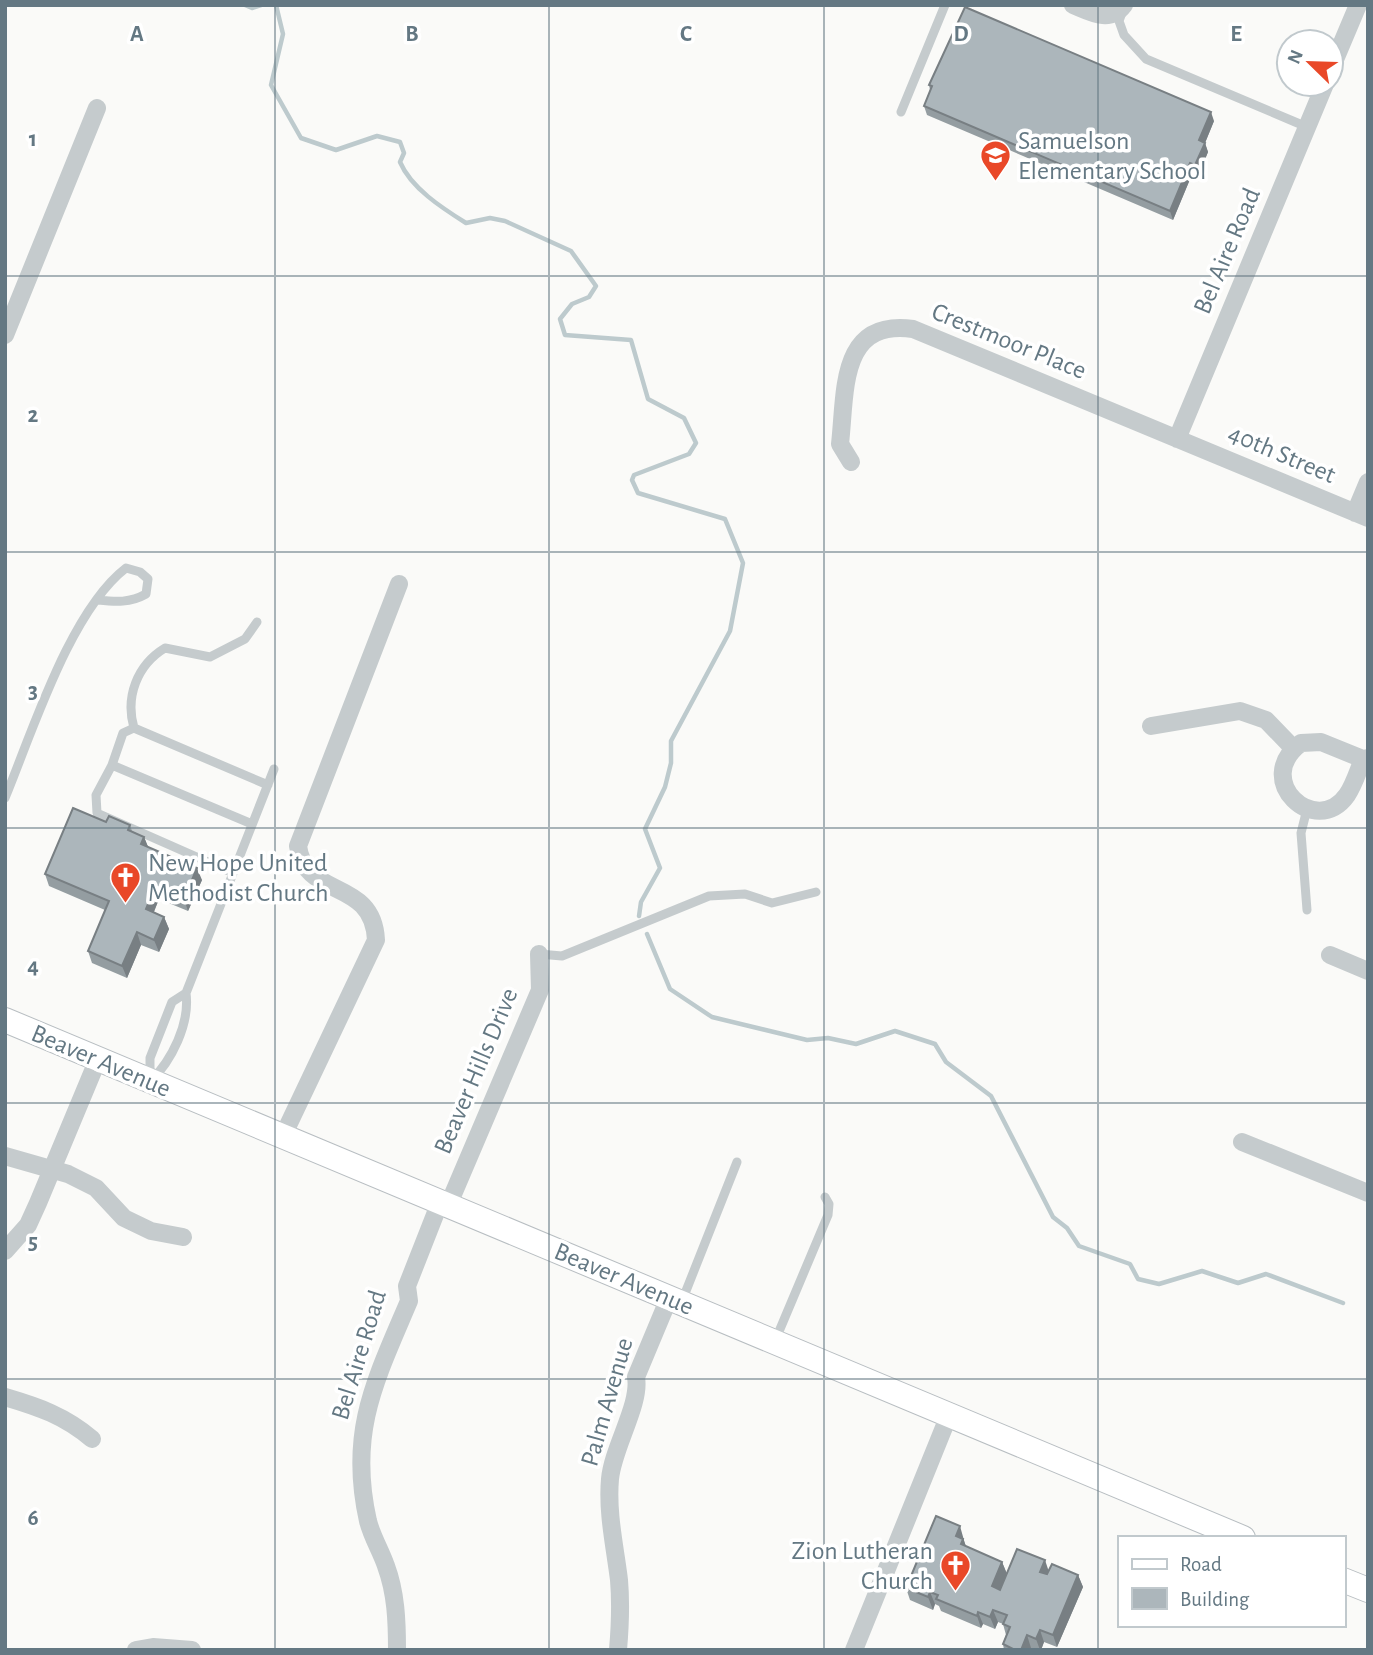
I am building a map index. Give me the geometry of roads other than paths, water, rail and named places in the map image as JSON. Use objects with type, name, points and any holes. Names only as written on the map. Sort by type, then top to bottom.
[{"type":"main road","name":"Beaver Avenue","points":[[5,1020],[1238,1536]]},
{"type":"main road","points":[[1345,1581],[1368,1590]]},
{"type":"street","points":[[1073,5],[1105,16],[1114,15],[1124,5]]},
{"type":"street","points":[[1345,36],[1358,5]]},
{"type":"street","name":"Bel Aire Road","points":[[1177,439],[1319,98]]},
{"type":"street","points":[[5,335],[97,108]]},
{"type":"street","name":"Crestmoor Place","points":[[851,462],[839,444],[851,359],[869,335],[893,327],[913,329],[1177,439]]},
{"type":"street","name":"40th Street","points":[[1177,439],[1361,515]]},
{"type":"street","points":[[1361,515],[1368,482]]},
{"type":"street","points":[[283,1136],[376,940],[375,926],[365,905],[311,874],[304,866],[298,846],[399,584]]},
{"type":"street","points":[[1151,726],[1240,711],[1266,720],[1293,748]]},
{"type":"street","points":[[1321,742],[1365,759],[1349,793],[1341,802],[1319,810],[1307,809],[1289,795],[1284,784],[1284,762],[1293,748],[1301,743],[1321,742]]},
{"type":"street","name":"Beaver Hills Drive","points":[[444,1204],[540,990],[539,954]]},
{"type":"street","points":[[1330,955],[1368,971]]},
{"type":"street","points":[[5,1251],[28,1225],[98,1059]]},
{"type":"street","points":[[1241,1142],[1368,1193]]},
{"type":"street","points":[[5,1156],[52,1170],[96,1188],[124,1218],[151,1231],[183,1237]]},
{"type":"street","name":"Bel Aire Road","points":[[397,1650],[397,1613],[387,1567],[369,1525],[361,1482],[362,1430],[370,1393],[409,1301],[407,1286],[444,1204]]},
{"type":"street","name":"Palm Avenue","points":[[618,1650],[619,1592],[611,1523],[610,1478],[623,1426],[638,1390],[636,1377],[676,1300]]},
{"type":"street","points":[[5,1397],[36,1404],[71,1421],[92,1439]]},
{"type":"street","points":[[854,1650],[949,1415]]},
{"type":"street","points":[[136,1650],[163,1647],[192,1650]]},
{"type":"lane","points":[[901,112],[944,5]]},
{"type":"lane","points":[[1124,5],[1119,21],[1124,35],[1146,59],[1307,127]]},
{"type":"lane","points":[[5,798],[69,648],[98,600],[126,568],[140,572],[148,579],[146,594],[138,598],[126,602],[98,600]]},
{"type":"lane","points":[[134,728],[130,701],[141,671],[153,655],[165,648],[210,657],[245,639],[257,622]]},
{"type":"lane","points":[[233,873],[97,813],[96,795],[112,765],[123,733],[134,728],[268,785]]},
{"type":"lane","points":[[112,765],[252,824]]},
{"type":"lane","points":[[150,1082],[167,1065],[188,1008],[186,993],[274,769]]},
{"type":"lane","points":[[1307,809],[1301,833],[1307,910]]},
{"type":"lane","points":[[539,954],[562,956],[709,896],[745,894],[772,903],[816,892]]},
{"type":"lane","points":[[150,1082],[150,1058],[167,1013],[172,1002],[186,993]]},
{"type":"lane","points":[[676,1300],[737,1162]]},
{"type":"lane","points":[[775,1343],[828,1215],[829,1204],[825,1197]]},
{"type":"waterway","points":[[245,5],[252,8],[261,5]]},
{"type":"waterway","points":[[276,5],[283,34],[271,85],[301,138],[336,150],[377,136],[400,142],[404,153],[400,162],[412,180],[428,197],[466,223],[490,218],[505,221],[571,251],[596,286],[589,297],[572,304],[560,319],[565,335],[631,340],[648,399],[684,418],[696,443],[689,454],[634,475],[632,480],[638,493],[725,519],[743,563],[730,631],[671,741],[671,763],[665,787],[645,829],[660,868],[641,902],[639,916]]},
{"type":"waterway","points":[[647,934],[670,989],[712,1017],[807,1040],[828,1038],[856,1044],[895,1031],[935,1044],[946,1062],[991,1096],[1053,1217],[1067,1228],[1079,1246],[1130,1264],[1138,1279],[1159,1284],[1202,1271],[1238,1283],[1266,1274],[1343,1303]]},
{"type":"place","name":"Samuelson Elementary School","points":[[995,183]]},
{"type":"place","name":"New Hope United Methodist Church","points":[[125,905]]},
{"type":"place","name":"Zion Lutheran Church","points":[[956,1593]]}]
